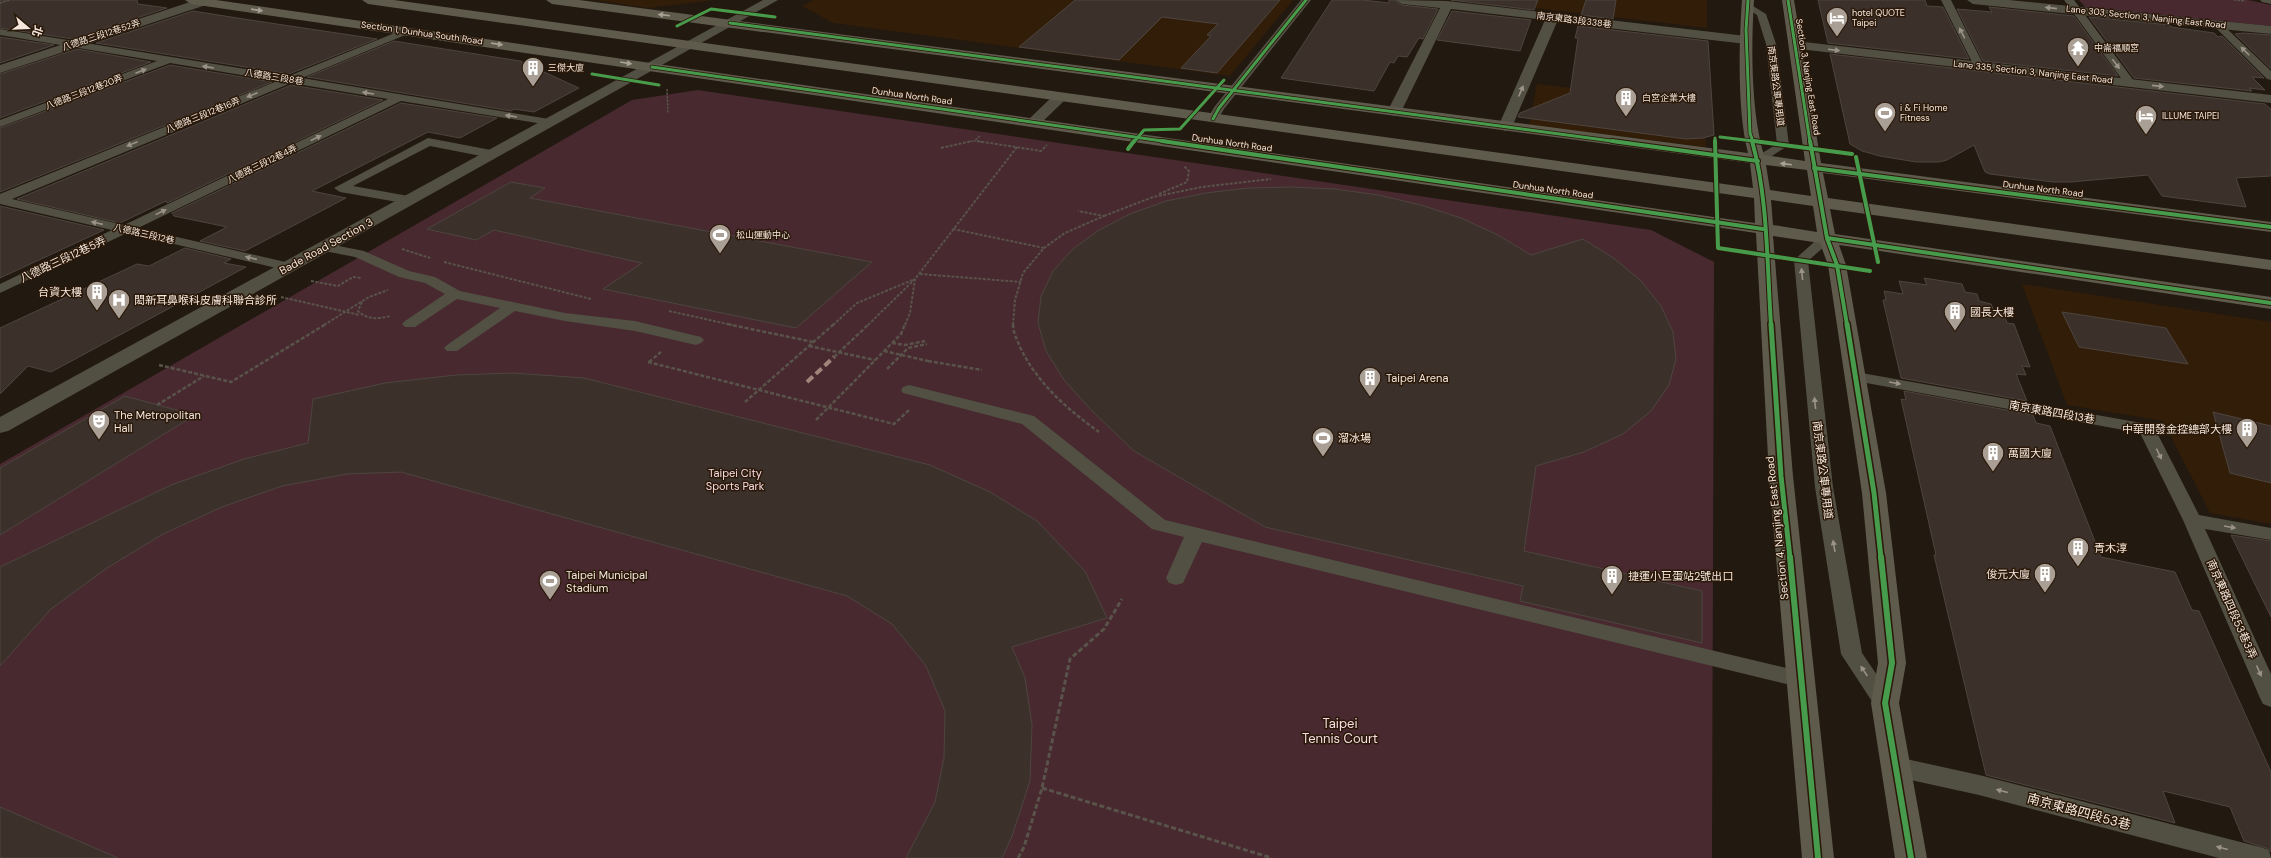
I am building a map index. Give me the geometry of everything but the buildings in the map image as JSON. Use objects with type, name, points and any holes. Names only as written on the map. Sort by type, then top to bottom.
[{"type":"main road","points":[[368,0],[690,46]]},
{"type":"main road","points":[[552,0],[730,23]]},
{"type":"main road","name":"Section 3, Nanjing East Road","points":[[1788,0],[1820,203]]},
{"type":"main road","name":"Section 1, Dunhua South Road","points":[[196,1],[652,67]]},
{"type":"main road","points":[[1748,3],[1746,12],[1746,40],[1750,133],[1758,161],[1762,195]]},
{"type":"main road","name":"Dunhua North Road","points":[[730,23],[1758,161],[2271,227]]},
{"type":"main road","name":"Dunhua North Road","points":[[690,46],[2271,266]]},
{"type":"main road","name":"Dunhua North Road","points":[[652,67],[2271,303]]},
{"type":"main road","name":"Section 4, Nanjing East Road","points":[[1762,195],[1763,229],[1781,476],[1803,680],[1818,858]]},
{"type":"main road","points":[[1820,203],[1827,238],[1837,265],[1874,493],[1892,663],[1885,703],[1897,767],[1911,858]]},
{"type":"street","name":"Bade Road Section 3","points":[[0,426],[772,0]]},
{"type":"street","name":"南京東路3段338巷","points":[[1402,0],[1746,40]]},
{"type":"street","name":"Lane 303, Section 3, Nanjing East Road","points":[[1972,0],[2271,30]]},
{"type":"street","name":"八德路三段12巷52弄","points":[[0,69],[196,1]]},
{"type":"street","points":[[1394,112],[1447,5]]},
{"type":"street","points":[[1505,127],[1552,18]]},
{"type":"street","name":"Lane 335, Section 3, Nanjing East Road","points":[[1795,45],[2271,99]]},
{"type":"street","points":[[1034,122],[1060,97]]},
{"type":"lane","points":[[1213,118],[1306,0]]},
{"type":"lane","points":[[1946,0],[1979,66]]},
{"type":"lane","points":[[2069,0],[2130,83]]},
{"type":"lane","points":[[2265,0],[2271,1]]},
{"type":"lane","name":"南京東路公車專用道","points":[[1748,3],[1761,14],[1771,44],[1783,145],[1758,161]]},
{"type":"lane","points":[[2218,25],[2271,77]]},
{"type":"lane","name":"八德路三段12巷16弄","points":[[0,200],[407,31]]},
{"type":"lane","name":"八德路三段8巷","points":[[0,32],[549,122]]},
{"type":"lane","name":"八德路三段12巷20弄","points":[[0,124],[169,60]]},
{"type":"lane","name":"八德路三段12巷4弄","points":[[126,229],[399,98]]},
{"type":"lane","points":[[409,200],[340,188],[428,142],[491,154]]},
{"type":"lane","name":"八德路三段12巷","points":[[0,200],[289,267]]},
{"type":"lane","name":"八德路三段12巷5弄","points":[[0,289],[126,229]]},
{"type":"lane","name":"南京東路公車專用道","points":[[1827,238],[1801,260],[1824,487],[1852,654],[1885,703]]},
{"type":"lane","points":[[324,247],[360,254],[404,274],[430,280],[455,294],[565,317],[635,326],[696,340]]},
{"type":"lane","points":[[410,324],[455,294]]},
{"type":"lane","points":[[452,348],[512,306]]},
{"type":"lane","name":"南京東路四段13巷","points":[[1856,377],[2146,429],[2192,520]]},
{"type":"lane","points":[[910,399],[1028,420],[1159,525],[1803,680]]},
{"type":"lane","points":[[2192,520],[2271,534]]},
{"type":"lane","name":"南京東路四段53巷3弄","points":[[2192,520],[2271,698]]},
{"type":"lane","points":[[1176,578],[1195,534]]},
{"type":"lane","name":"南京東路四段53巷","points":[[1897,767],[1979,785],[2260,858]]},
{"type":"path","points":[[0,3],[10,0]]},
{"type":"path","points":[[667,84],[668,113]]},
{"type":"path","points":[[974,141],[984,132]]},
{"type":"path","points":[[941,148],[974,141],[1041,151],[1049,142]]},
{"type":"path","points":[[834,357],[915,279],[1017,147]]},
{"type":"path","points":[[1099,432],[1073,414],[1044,384],[1028,363],[1013,331],[1015,300],[1023,273],[1044,248],[1065,233],[1187,182],[1189,171],[1179,161]]},
{"type":"path","points":[[1153,197],[1196,188],[1272,180]]},
{"type":"path","points":[[1078,211],[1104,216]]},
{"type":"path","points":[[953,229],[1044,248]]},
{"type":"path","points":[[402,249],[436,260]]},
{"type":"path","points":[[443,262],[570,294]]},
{"type":"path","points":[[919,274],[1021,282]]},
{"type":"path","points":[[308,280],[338,286],[353,277],[368,280]]},
{"type":"path","points":[[816,420],[901,334],[910,313],[915,279]]},
{"type":"path","points":[[745,402],[857,303],[915,279]]},
{"type":"path","points":[[159,365],[231,382],[362,302],[378,293],[392,289]]},
{"type":"path","points":[[280,296],[375,318],[396,315]]},
{"type":"path","points":[[361,315],[358,311],[362,302]]},
{"type":"path","points":[[887,369],[908,348],[926,342],[905,345],[892,342]]},
{"type":"path","points":[[809,346],[875,360]]},
{"type":"path","points":[[667,348],[648,362],[758,391],[894,424],[910,399]]},
{"type":"path","points":[[884,351],[928,361],[982,370]]},
{"type":"path","points":[[157,405],[205,376]]},
{"type":"path","points":[[1018,858],[1024,847],[1042,788],[1070,659],[1104,629],[1122,599]]},
{"type":"path","points":[[1042,788],[1272,858]]},
{"type":"shaded area","points":[[595,0],[715,0],[648,8]]},
{"type":"shaded area","points":[[813,0],[1293,0],[1230,76],[833,23],[802,6]]},
{"type":"shaded area","points":[[1466,0],[1707,0],[1707,28]]},
{"type":"shaded area","name":"白宮企業大樓","points":[[1537,84],[1703,103],[1706,147],[1529,125]]},
{"type":"shaded area","points":[[2022,284],[2271,322],[2271,524],[2210,513],[2163,421],[2067,405]]},
{"type":"green space","points":[[2079,0],[2248,0],[2271,5],[2271,26],[2085,7]]},
{"type":"green space","name":"Taipei City Sports Park","points":[[698,90],[1651,230],[1714,262],[1712,858],[0,858],[0,464],[632,100]]},
{"type":"marked path","points":[[807,382],[834,357]]},
{"type":"cycle path","points":[[1213,119],[1219,108],[1306,0]]},
{"type":"cycle path","points":[[1748,0],[1746,30],[1750,133],[1758,161],[1762,195],[1781,476],[1797,625],[1818,858]]},
{"type":"cycle path","points":[[1788,0],[1814,168],[1827,238],[1837,265],[1874,493],[1892,663],[1885,703],[1911,858]]},
{"type":"cycle path","points":[[677,26],[711,9],[775,17]]},
{"type":"cycle path","points":[[730,23],[1758,161]]},
{"type":"cycle path","points":[[652,67],[1763,229]]},
{"type":"cycle path","points":[[592,74],[659,85]]},
{"type":"cycle path","points":[[1128,149],[1144,130],[1171,131],[1180,129],[1224,80]]},
{"type":"cycle path","points":[[1720,137],[1852,154]]},
{"type":"cycle path","points":[[1715,138],[1718,248],[1870,271]]},
{"type":"cycle path","points":[[1856,157],[1878,262]]},
{"type":"cycle path","points":[[1814,168],[2271,227]]},
{"type":"cycle path","points":[[1827,238],[2271,303]]},
{"type":"place","name":"hotel QUOTE Taipei","points":[[1837,38]]},
{"type":"place","name":"中崙福順宮","points":[[2078,68]]},
{"type":"place","name":"三傑大廈","points":[[533,88]]},
{"type":"place","name":"白宮企業大樓","points":[[1626,118]]},
{"type":"place","name":"i & Fi Home Fitness","points":[[1885,132]]},
{"type":"place","name":"ILLUME TAIPEI","points":[[2146,136]]},
{"type":"place","name":"松山運動中心","points":[[720,254]]},
{"type":"place","name":"台資大樓","points":[[97,312]]},
{"type":"place","name":"閎新耳鼻喉科皮膚科聯合診所","points":[[119,320]]},
{"type":"place","name":"國長大樓","points":[[1955,332]]},
{"type":"place","name":"Taipei Arena","points":[[1370,398]]},
{"type":"place","name":"The Metropolitan Hall","points":[[99,440]]},
{"type":"place","name":"中華開發金控總部大樓","points":[[2247,448]]},
{"type":"place","name":"溜冰場","points":[[1323,458]]},
{"type":"place","name":"萬國大廈","points":[[1993,472]]},
{"type":"place","name":"青木淳","points":[[2078,568]]},
{"type":"place","name":"俊元大廈","points":[[2045,594]]},
{"type":"place","name":"捷運小巨蛋站2號出口","points":[[1612,596]]},
{"type":"place","name":"Taipei Municipal Stadium","points":[[550,600]]},
{"type":"park label","name":"Taipei Tennis Court","points":[[1340,730]]}]
